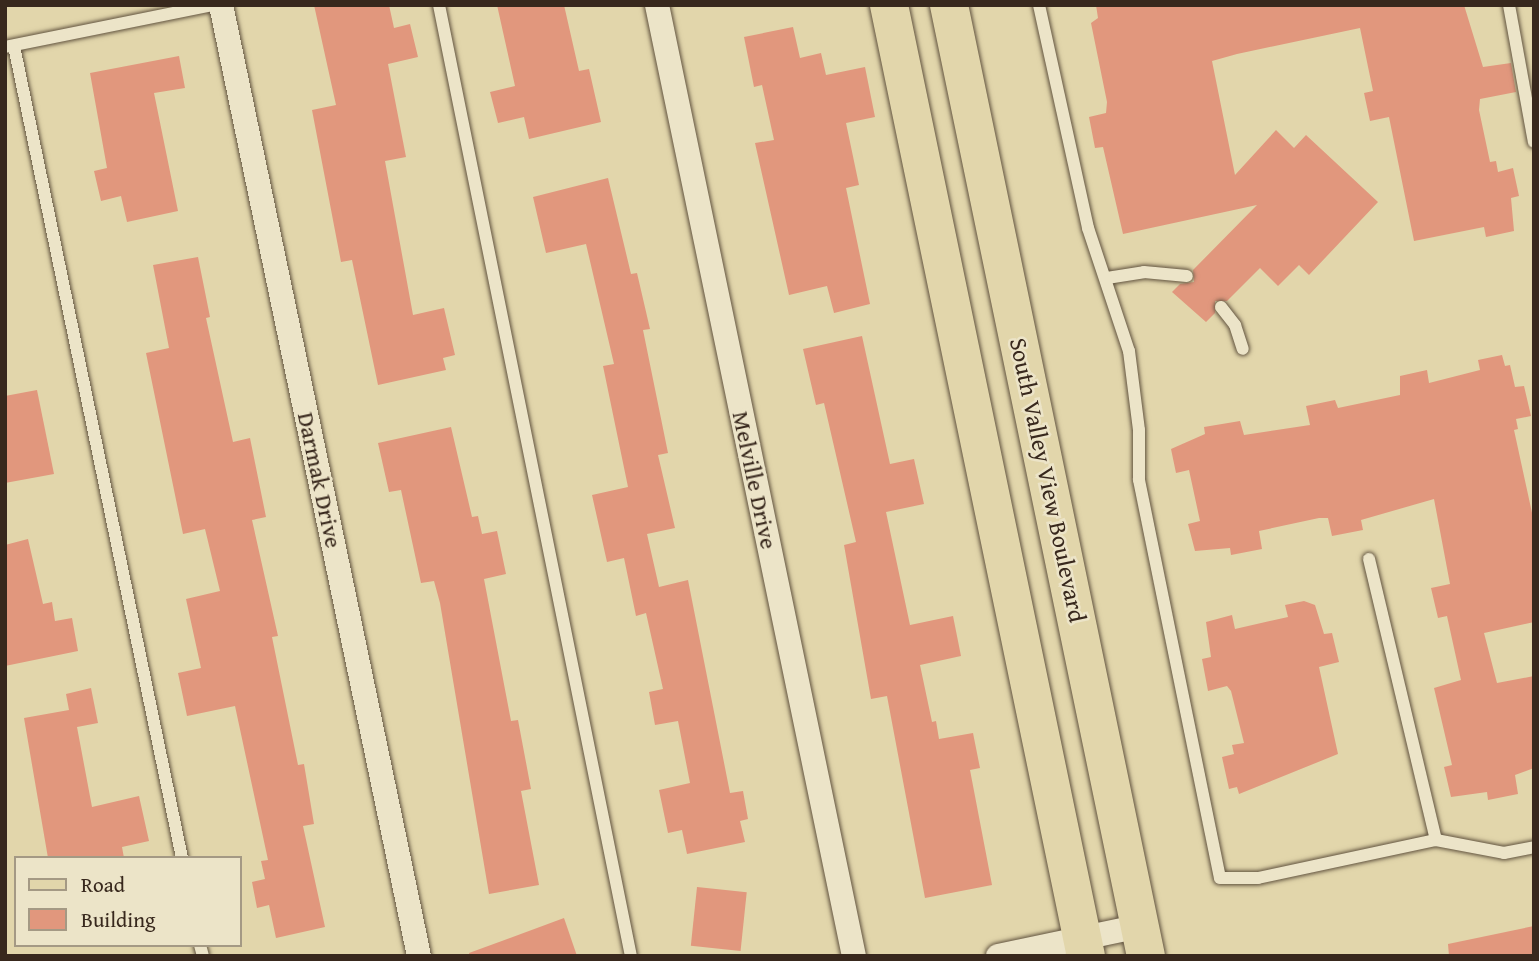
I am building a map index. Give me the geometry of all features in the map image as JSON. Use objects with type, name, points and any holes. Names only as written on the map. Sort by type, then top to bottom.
[{"type":"main road","points":[[889,5],[1084,947]]},
{"type":"main road","name":"South Valley View Boulevard","points":[[949,5],[1143,941]]},
{"type":"main road","points":[[962,360],[1021,349]]},
{"type":"main road","points":[[973,412],[1031,400]]},
{"type":"street","name":"Darmak Drive","points":[[221,5],[419,956]]},
{"type":"street","name":"Melville Drive","points":[[657,5],[853,956]]},
{"type":"street","points":[[998,956],[1143,941]]},
{"type":"lane","points":[[182,856],[10,46],[214,5]]},
{"type":"lane","points":[[439,5],[631,956]]},
{"type":"lane","points":[[1039,5],[1088,228],[1107,278],[1129,351],[1139,430],[1139,480],[1220,878],[1258,878],[1436,840],[1504,853],[1534,847]]},
{"type":"lane","points":[[1509,5],[1534,142]]},
{"type":"lane","points":[[1107,278],[1162,272],[1188,276]]},
{"type":"lane","points":[[1221,307],[1235,325],[1243,349]]},
{"type":"lane","points":[[1369,559],[1436,840]]},
{"type":"building","points":[[314,5],[389,5],[394,28],[410,24],[418,57],[388,64],[406,157],[385,161],[413,315],[444,308],[455,355],[443,358],[446,370],[378,385],[352,260],[341,262],[312,110],[336,105]]},
{"type":"building","points":[[497,5],[564,5],[579,71],[589,69],[601,122],[529,139],[524,117],[498,123],[490,92],[515,86]]},
{"type":"building","points":[[1096,5],[1464,5],[1483,67],[1511,63],[1516,92],[1480,99],[1479,110],[1490,162],[1496,161],[1498,172],[1513,168],[1519,196],[1511,198],[1514,231],[1486,237],[1484,227],[1414,241],[1389,117],[1370,121],[1364,93],[1373,91],[1360,28],[1212,61],[1235,175],[1276,130],[1294,148],[1306,135],[1378,202],[1309,275],[1299,265],[1278,286],[1260,268],[1227,301],[1215,301],[1215,313],[1206,322],[1172,292],[1180,284],[1194,282],[1193,270],[1257,205],[1123,234],[1103,147],[1095,148],[1089,117],[1106,113],[1107,102],[1091,23],[1098,18]]},
{"type":"building","points":[[793,27],[800,58],[821,53],[826,75],[865,67],[875,117],[846,123],[859,185],[846,188],[870,304],[834,313],[827,286],[789,295],[755,143],[774,140],[762,85],[754,87],[744,37]]},
{"type":"building","points":[[179,56],[185,88],[154,93],[178,211],[127,222],[121,196],[101,201],[94,171],[107,168],[90,73]]},
{"type":"building","points":[[608,178],[631,274],[637,273],[650,329],[643,330],[668,453],[658,455],[675,528],[647,534],[659,587],[688,580],[730,793],[743,791],[748,819],[740,821],[745,842],[687,854],[682,830],[668,833],[659,790],[690,783],[678,721],[655,725],[649,692],[663,689],[646,613],[636,616],[624,558],[607,562],[592,495],[628,487],[603,366],[614,364],[586,244],[546,253],[533,197]]},
{"type":"building","points":[[198,257],[210,317],[206,318],[233,442],[250,438],[266,517],[252,520],[278,636],[272,637],[298,765],[304,764],[314,824],[303,826],[325,927],[276,938],[269,905],[257,908],[252,882],[265,879],[261,861],[268,860],[235,706],[187,716],[178,673],[201,668],[186,599],[220,591],[205,529],[183,534],[146,353],[169,348],[153,265]]},
{"type":"building","points":[[862,336],[890,464],[914,459],[924,504],[886,512],[910,625],[953,616],[961,656],[920,665],[932,722],[936,721],[939,739],[973,733],[980,768],[970,770],[992,885],[925,898],[887,696],[871,699],[844,545],[856,542],[824,403],[816,405],[803,349]]},
{"type":"building","points":[[1502,355],[1505,366],[1510,365],[1515,387],[1524,386],[1531,416],[1516,419],[1518,429],[1514,430],[1534,522],[1534,622],[1484,633],[1497,683],[1534,676],[1534,768],[1515,775],[1518,794],[1488,800],[1487,792],[1451,797],[1444,767],[1452,765],[1434,688],[1461,680],[1447,616],[1438,618],[1431,588],[1450,584],[1434,499],[1361,520],[1363,530],[1332,536],[1328,518],[1319,518],[1259,531],[1262,549],[1231,555],[1230,548],[1195,551],[1188,524],[1200,521],[1189,470],[1176,473],[1171,449],[1205,434],[1204,427],[1240,421],[1244,435],[1310,425],[1306,406],[1335,400],[1338,408],[1400,395],[1400,376],[1427,370],[1429,383],[1480,370],[1478,360]]},
{"type":"building","points":[[37,390],[54,474],[5,483],[5,396]]},
{"type":"building","points":[[451,427],[472,517],[478,516],[482,534],[497,531],[506,574],[484,579],[511,721],[518,720],[531,789],[521,791],[539,885],[489,894],[440,603],[434,581],[421,583],[401,490],[389,492],[378,443]]},
{"type":"building","points":[[28,539],[43,604],[52,602],[55,621],[72,618],[78,651],[5,666],[5,545]]},
{"type":"building","points":[[1304,601],[1315,605],[1324,634],[1332,633],[1339,662],[1319,667],[1338,754],[1239,794],[1237,787],[1229,789],[1222,757],[1234,754],[1232,745],[1244,743],[1231,691],[1227,686],[1208,691],[1202,659],[1211,657],[1206,622],[1232,615],[1235,629],[1288,617],[1285,605]]},
{"type":"building","points":[[91,688],[98,723],[77,727],[92,807],[139,796],[149,841],[122,847],[124,856],[48,856],[24,718],[69,710],[66,694]]},
{"type":"building","points":[[697,887],[747,892],[741,951],[691,946]]},
{"type":"building","points":[[564,918],[577,956],[470,956],[469,953]]},
{"type":"building","points":[[1534,926],[1534,956],[1449,956],[1448,944]]}]
